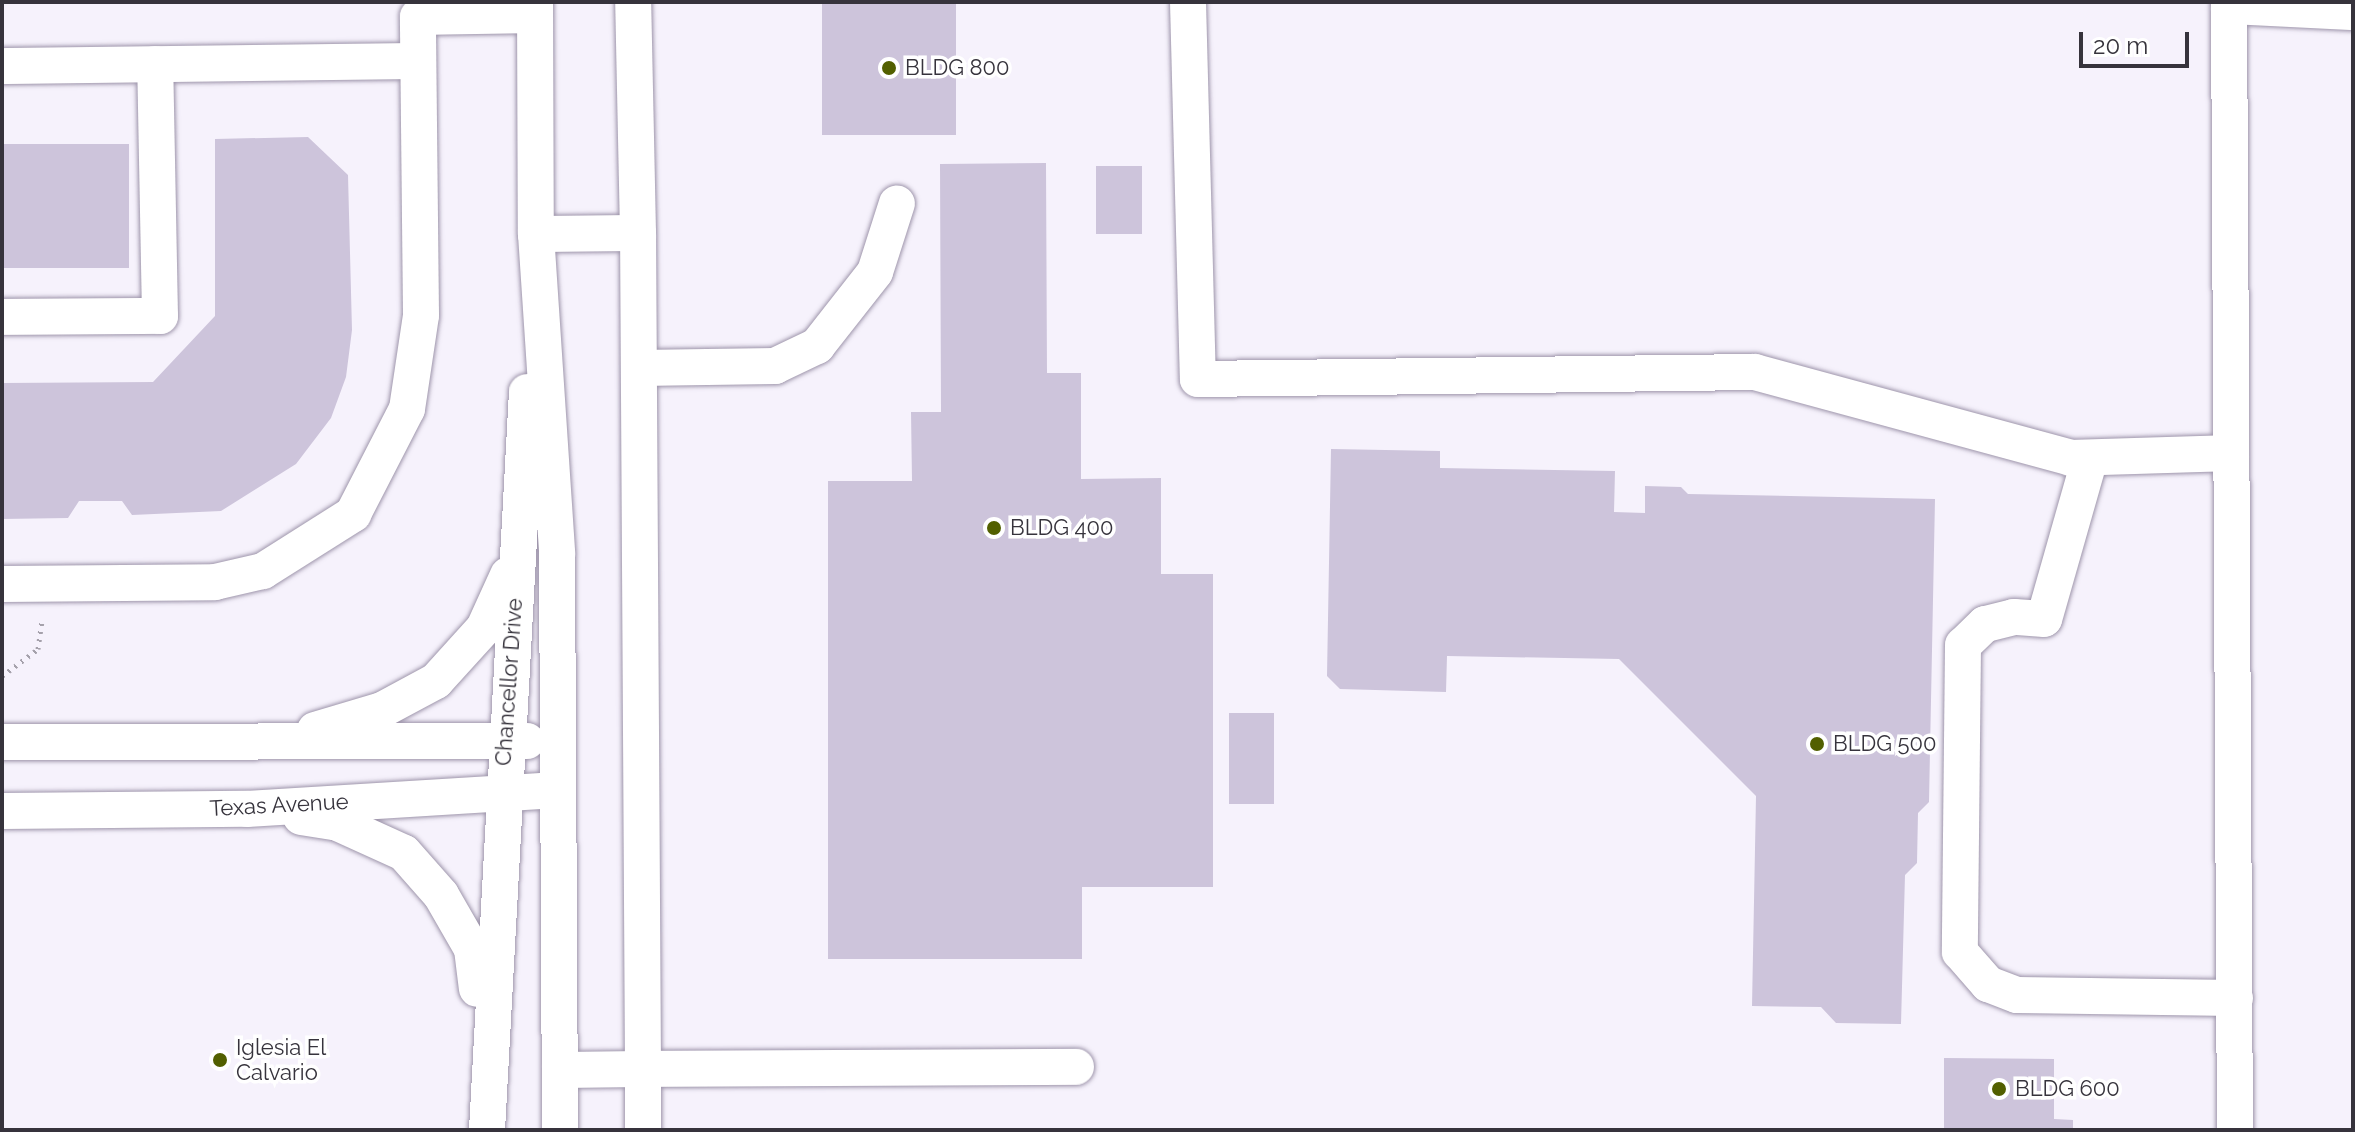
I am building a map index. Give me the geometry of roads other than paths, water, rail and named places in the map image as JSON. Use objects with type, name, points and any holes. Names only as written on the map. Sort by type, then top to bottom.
[{"type":"street","points":[[633,2],[638,233],[643,1130]]},
{"type":"street","points":[[1188,2],[1198,379],[1755,372],[2090,458],[2231,453]]},
{"type":"street","points":[[2235,1130],[2229,4],[2353,12]]},
{"type":"street","points":[[2,584],[215,582],[263,571],[353,514],[407,409],[419,330],[418,9],[535,9]]},
{"type":"street","name":"Chancellor Drive","points":[[487,1130],[487,1058],[501,793],[536,234],[535,9]]},
{"type":"street","points":[[2,66],[417,61]]},
{"type":"street","points":[[2,317],[160,316],[155,64]]},
{"type":"street","points":[[639,368],[775,366],[817,346],[875,272],[897,203]]},
{"type":"street","points":[[536,234],[638,233]]},
{"type":"street","name":"Chancellor Drive","points":[[536,234],[557,554],[560,1130]]},
{"type":"street","points":[[2090,458],[2044,619],[2014,617],[1985,624],[1963,645],[1960,952],[1988,984],[2017,995],[2235,998]]},
{"type":"street","points":[[279,741],[382,710],[436,681],[484,628],[518,554]]},
{"type":"street","points":[[2,742],[556,741]]},
{"type":"street","name":"Texas Avenue","points":[[2,811],[247,809],[556,790]]},
{"type":"street","points":[[247,809],[338,823],[404,853],[441,895],[472,949],[487,1058]]},
{"type":"street","points":[[560,1070],[1076,1067]]},
{"type":"place","name":"BLDG 800","points":[[889,68]]},
{"type":"place","name":"BLDG 400","points":[[994,528]]},
{"type":"place","name":"BLDG 500","points":[[1817,744]]},
{"type":"place","name":"Iglesia El Calvario","points":[[220,1060]]},
{"type":"place","name":"BLDG 600","points":[[1999,1089]]}]
